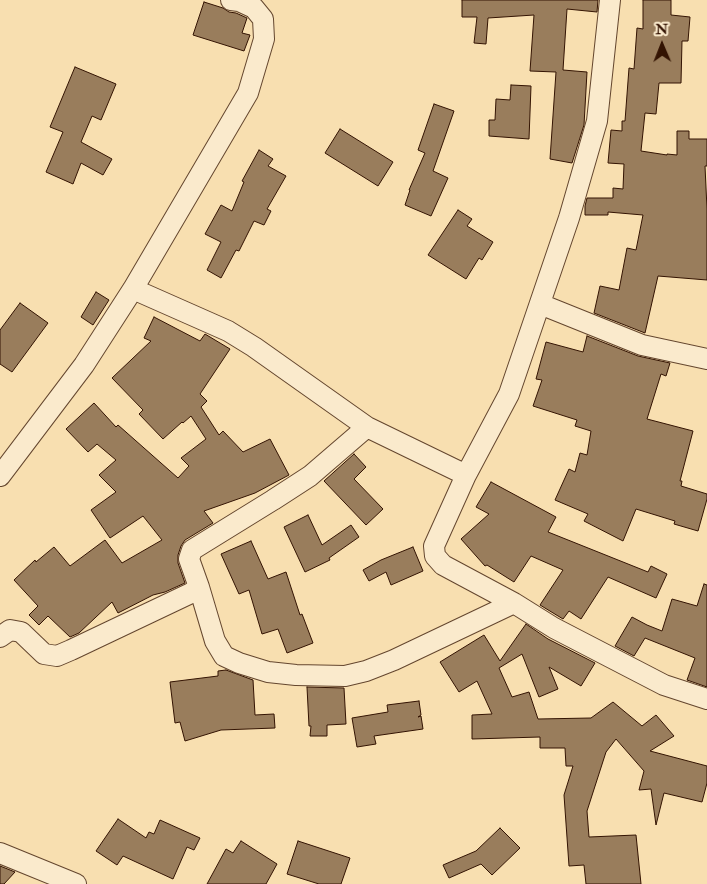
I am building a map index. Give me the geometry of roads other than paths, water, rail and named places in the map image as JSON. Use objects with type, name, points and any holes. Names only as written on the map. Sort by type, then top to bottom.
[{"type":"street","points":[[0,476],[84,365],[133,289],[248,93],[264,39],[263,18],[254,8],[239,1],[231,0]]},
{"type":"street","points":[[610,0],[597,121],[569,218],[510,394],[466,474],[434,546],[435,556],[443,565],[514,602],[554,628],[664,685],[707,699]]},
{"type":"street","points":[[133,289],[228,330],[367,427],[466,474]]},
{"type":"street","points":[[540,304],[642,346],[707,360]]},
{"type":"street","points":[[367,427],[310,476],[192,550],[189,559],[215,641],[224,656],[268,672],[296,675],[345,676],[366,671],[394,660],[514,602]]},
{"type":"street","points":[[0,637],[10,630],[21,632],[44,654],[57,656],[199,588]]},
{"type":"street","points":[[0,853],[76,884]]}]
